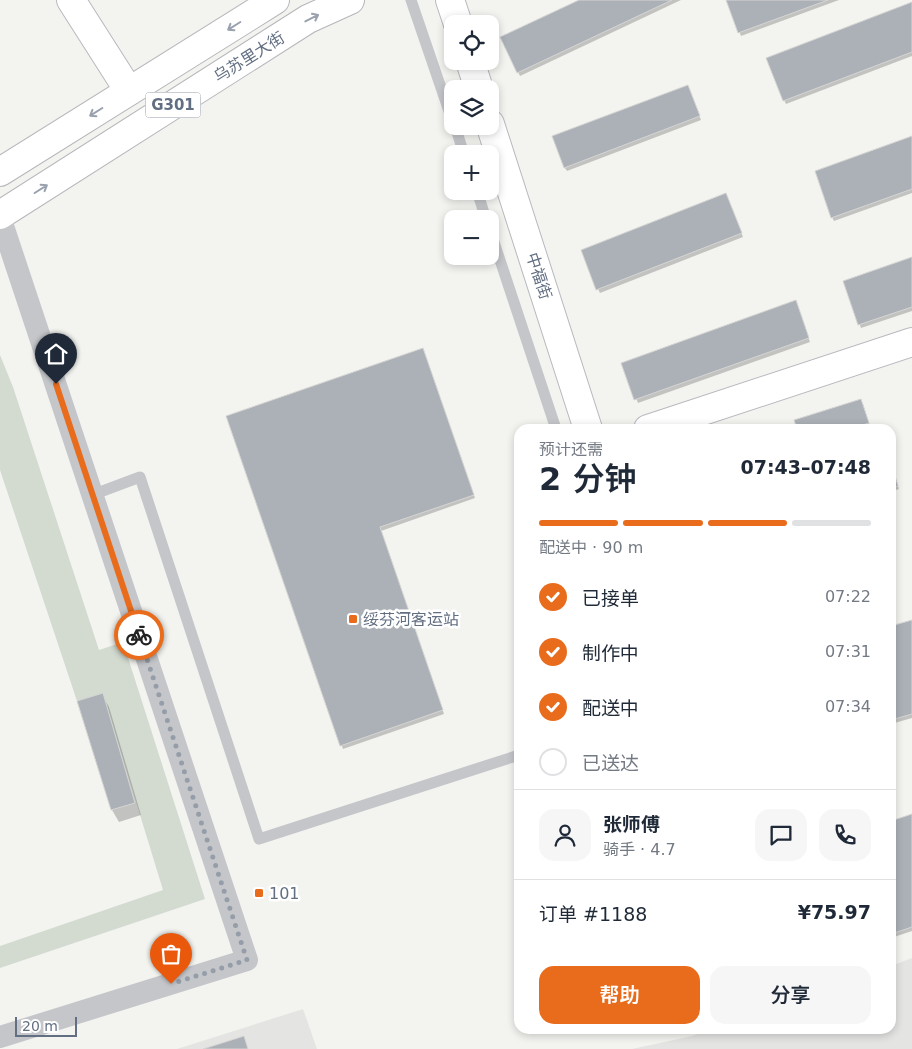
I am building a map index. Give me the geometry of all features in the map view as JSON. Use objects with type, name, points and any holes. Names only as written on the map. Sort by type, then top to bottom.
[{"type":"main road","points":[[71,0],[130,91]]},
{"type":"main road","name":"G301","points":[[0,172],[275,0]]},
{"type":"main road","name":"乌苏里大街","points":[[0,216],[308,19],[350,0]]},
{"type":"main road","points":[[450,0],[455,15]]},
{"type":"main road","name":"中福街","points":[[494,135],[586,424]]},
{"type":"main road","points":[[663,424],[912,342]]},
{"type":"street","points":[[0,216],[247,960],[0,1037]]},
{"type":"lane","points":[[411,0],[444,97]]},
{"type":"lane","points":[[499,257],[554,424]]},
{"type":"lane","points":[[92,495],[140,477],[259,839],[514,758]]},
{"type":"shaded area","points":[[0,355],[13,387],[99,650],[123,642],[205,899],[0,968],[0,946],[163,890],[103,694],[77,701],[0,470]]},
{"type":"shaded area","points":[[912,958],[912,1049],[632,1049],[698,1034],[896,1034],[896,964]]},
{"type":"shaded area","points":[[303,1009],[317,1049],[177,1049]]},
{"type":"building","points":[[579,0],[672,0],[517,73],[500,37]]},
{"type":"building","points":[[726,0],[828,0],[738,33]]},
{"type":"building","points":[[912,2],[912,52],[783,101],[766,58]]},
{"type":"building","points":[[688,85],[700,116],[564,168],[552,136]]},
{"type":"building","points":[[912,136],[912,189],[831,218],[815,171]]},
{"type":"building","points":[[726,193],[742,233],[596,290],[581,250]]},
{"type":"building","points":[[912,257],[912,307],[858,325],[843,281]]},
{"type":"building","points":[[796,300],[809,338],[634,400],[621,363]]},
{"type":"building","name":"绥芬河客运站","points":[[423,348],[474,495],[380,527],[443,710],[340,746],[226,416]]},
{"type":"building","points":[[861,399],[869,423],[795,424],[794,420]]},
{"type":"building","points":[[912,620],[912,714],[896,719],[896,625]]},
{"type":"building","points":[[103,693],[135,803],[111,810],[77,701]]},
{"type":"building","points":[[912,814],[912,927],[896,932],[896,819]]},
{"type":"building","points":[[244,1036],[248,1049],[203,1049]]},
{"type":"way so far","points":[[139,635],[247,960],[171,984]]},
{"type":"place","name":"绥芬河客运站","points":[[353,619]]},
{"type":"place","name":"101","points":[[259,893]]},
{"type":"route","points":[[56,384],[139,635]]}]
